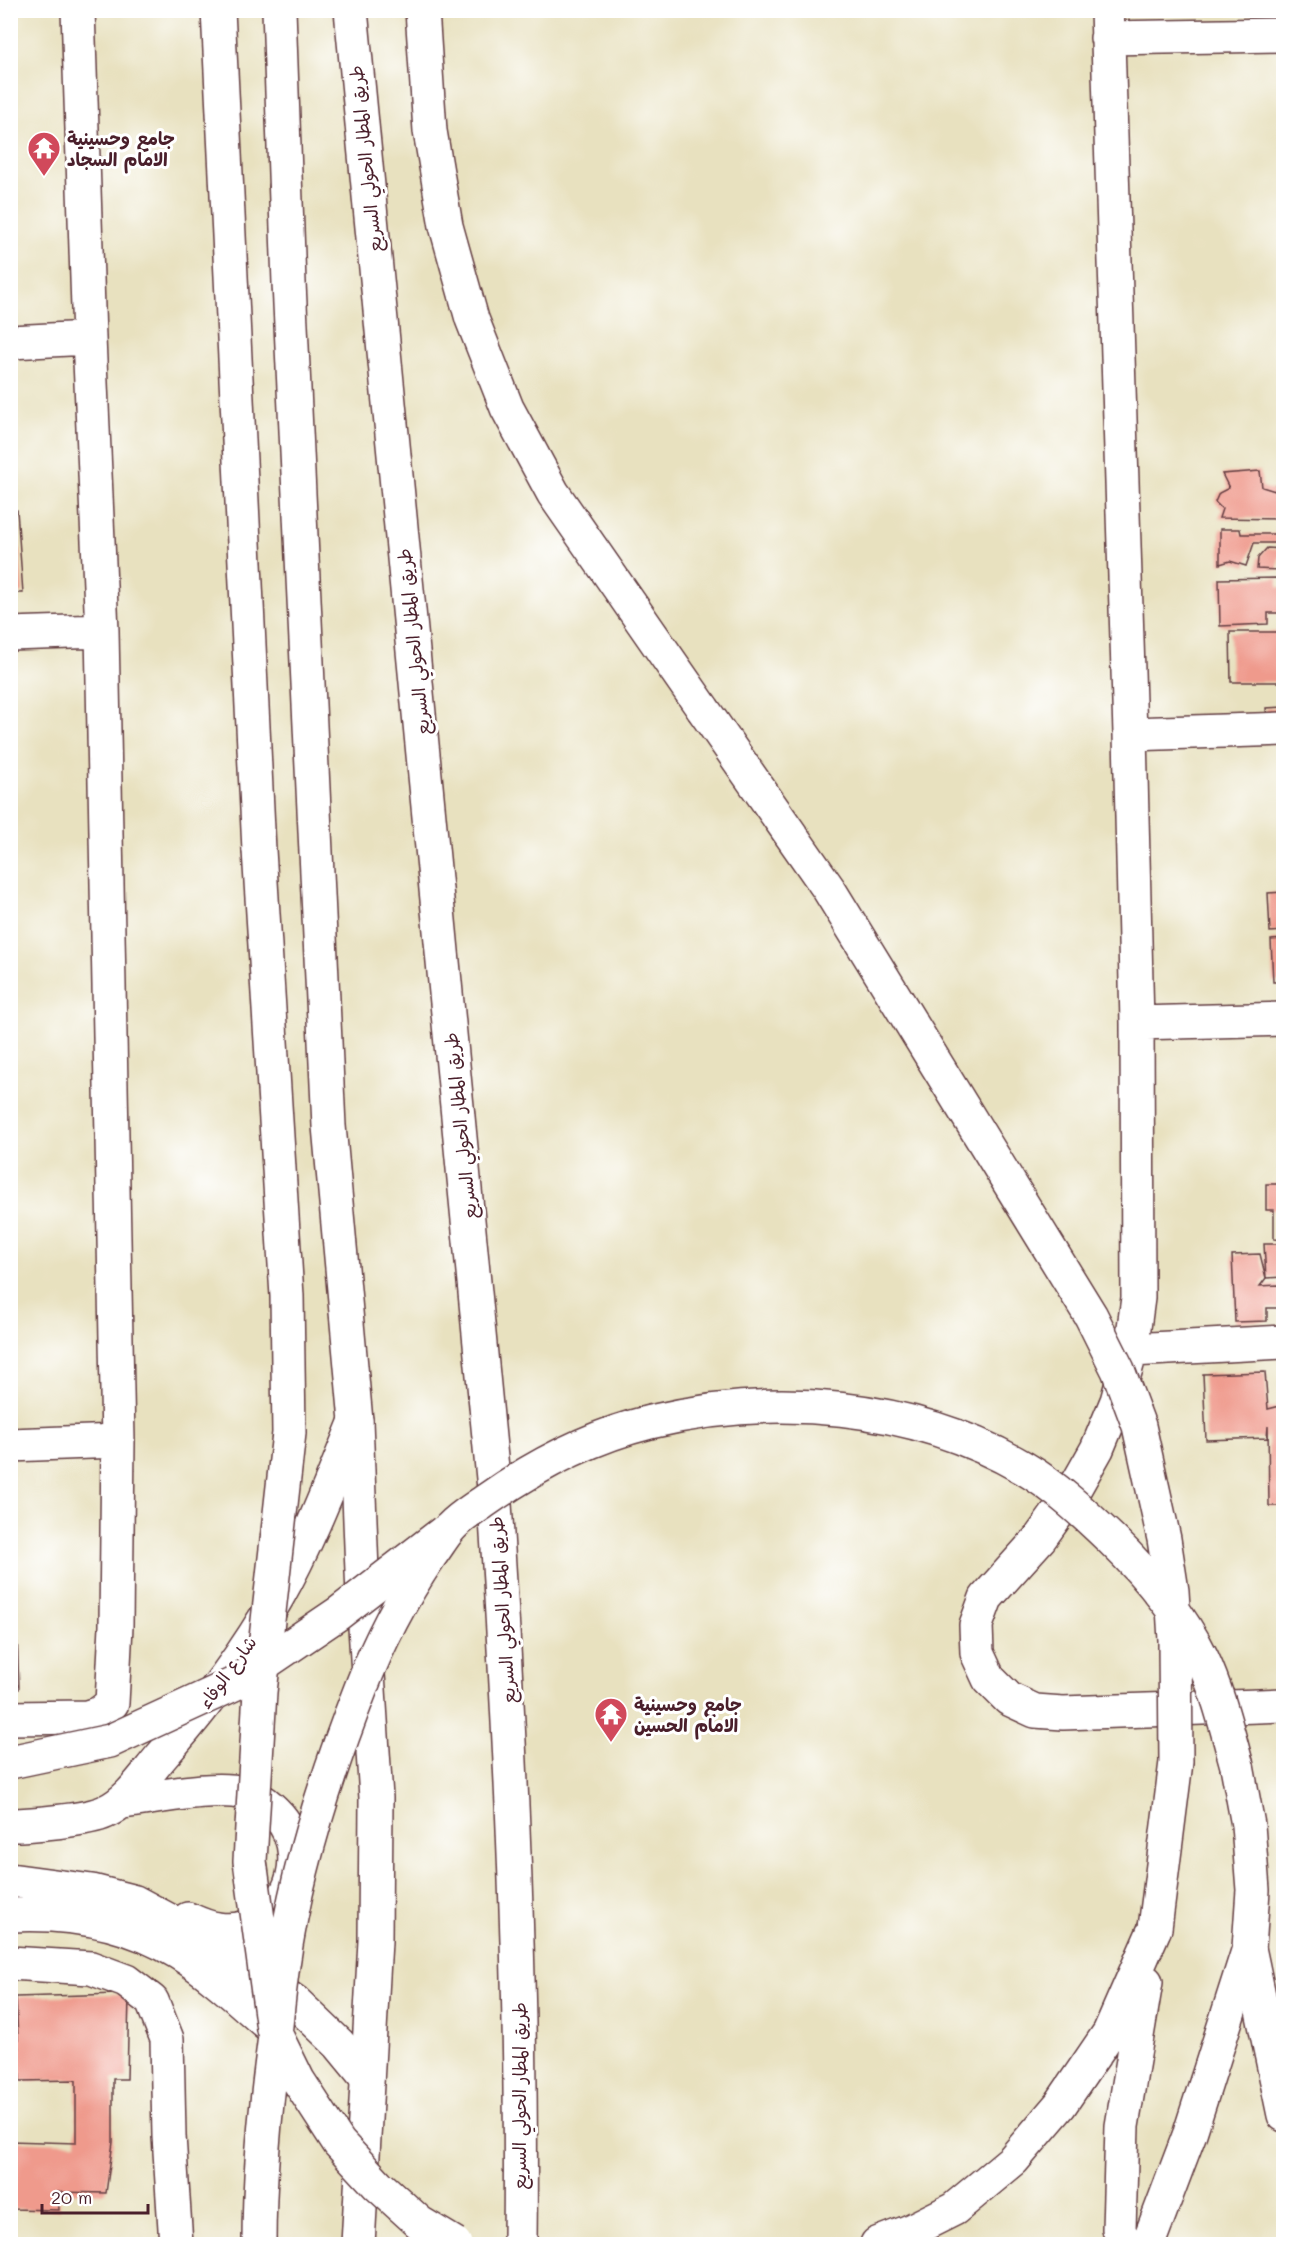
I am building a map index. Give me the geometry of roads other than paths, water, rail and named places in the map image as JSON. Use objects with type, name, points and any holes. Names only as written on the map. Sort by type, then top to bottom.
[{"type":"main road","points":[[10,1718],[87,1717],[100,1713],[112,1703],[116,1626],[118,1441],[102,631],[78,10]]},
{"type":"main road","points":[[218,10],[259,850],[287,1296],[289,1433],[260,1692],[250,1862],[273,2029],[298,2080],[339,2143],[378,2185],[420,2223],[455,2244]]},
{"type":"main road","points":[[279,10],[289,283],[329,1126],[356,1421],[363,1596],[376,1798],[375,1941],[358,2244]]},
{"type":"main road","name":"طريق المطار الحولي السريع","points":[[351,10],[494,1489],[506,1663],[514,1838],[519,2012],[520,2244]]},
{"type":"main road","points":[[422,10],[430,131],[446,226],[472,319],[503,398],[553,493],[828,888],[1091,1317],[1118,1370],[1139,1426],[1164,1539],[1172,1591],[1175,1640],[1176,1762],[1166,1854],[1122,2126],[1119,2229],[1124,2244]]},
{"type":"main road","points":[[1284,35],[1107,24],[1131,734],[1137,1023],[1138,1298],[1131,1350],[1117,1401],[1097,1449],[1071,1495],[1040,1538],[986,1598],[976,1625],[978,1653],[989,1679],[1009,1699],[1035,1711],[1063,1713],[1284,1705]]},
{"type":"main road","points":[[10,342],[89,338]]},
{"type":"main road","points":[[10,634],[102,631]]},
{"type":"main road","points":[[1131,734],[1284,729]]},
{"type":"main road","points":[[1137,1023],[1284,1019]]},
{"type":"main road","points":[[1131,1350],[1284,1342]]},
{"type":"main road","points":[[10,1762],[110,1741],[234,1684],[339,1613],[452,1525],[522,1475],[574,1448],[629,1428],[686,1414],[744,1406],[802,1406],[861,1412],[918,1424],[974,1443],[1026,1469],[1088,1516],[1138,1565],[1173,1609],[1202,1659],[1237,1766],[1248,1825],[1253,1890],[1249,1948],[1190,2133],[1148,2244]]},
{"type":"main road","name":"شارع الوفاء","points":[[10,1826],[82,1818],[104,1813],[122,1802],[184,1730],[234,1667],[273,1604],[315,1519],[356,1421]]},
{"type":"main road","points":[[10,1444],[118,1441]]},
{"type":"main road","points":[[259,2244],[260,2165],[283,1964],[297,1892],[315,1819],[349,1720],[381,1638],[412,1583],[452,1525]]},
{"type":"main road","points":[[10,1880],[92,1891],[219,1929],[244,1928],[268,1917],[285,1898],[295,1875],[296,1849],[287,1825],[270,1805],[247,1794],[222,1790],[122,1802]]},
{"type":"main road","points":[[135,1902],[213,1944],[295,2002],[339,2044],[367,2078]]},
{"type":"main road","points":[[10,1915],[83,1917],[133,1930],[179,1953],[220,1983],[273,2029]]},
{"type":"main road","points":[[878,2244],[954,2209],[1013,2160],[1060,2105],[1109,2033],[1155,1928]]},
{"type":"main road","points":[[1249,1948],[1284,2115]]},
{"type":"main road","points":[[10,1963],[91,1968],[126,1981],[152,2001],[167,2039],[169,2136],[176,2244]]},
{"type":"place","name":"جامع وحسينية الامام السجاد","points":[[44,177]]},
{"type":"place","name":"جامع وحسينية الامام الحسين","points":[[611,1743]]}]
